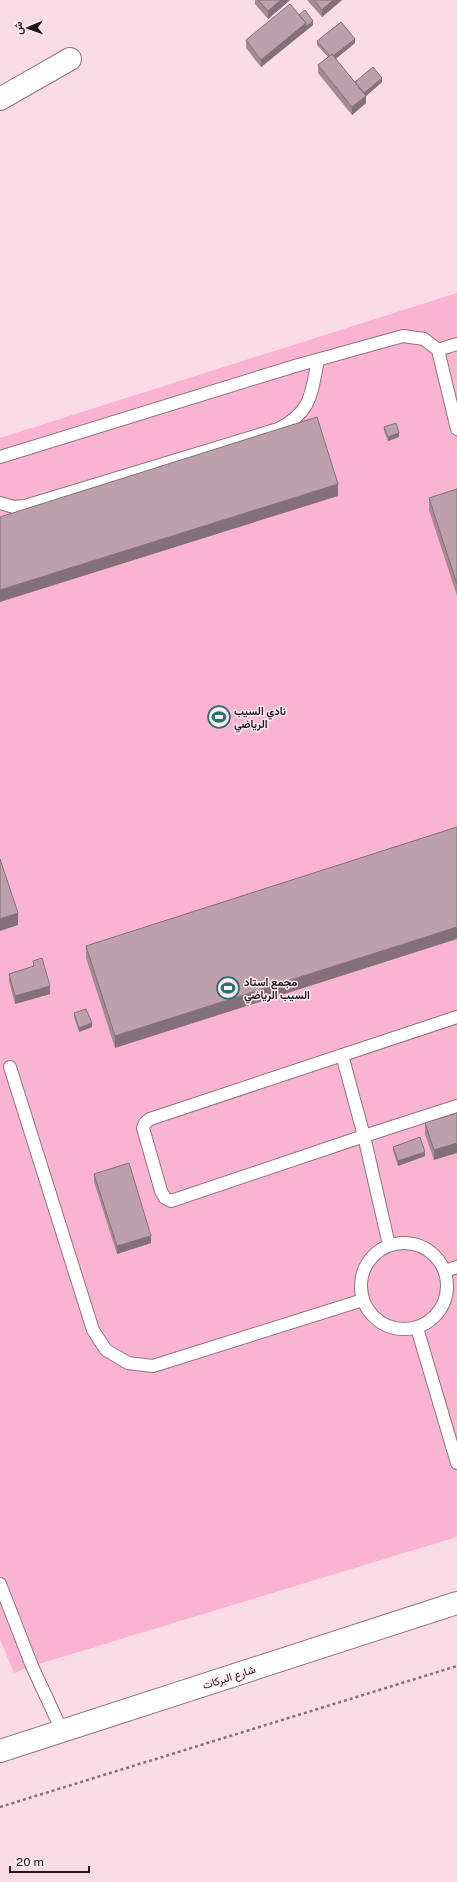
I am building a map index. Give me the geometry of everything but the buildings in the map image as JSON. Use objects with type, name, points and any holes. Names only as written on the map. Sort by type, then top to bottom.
[{"type":"street","points":[[0,100],[70,60]]},
{"type":"street","name":"شارع البركات","points":[[0,1751],[457,1603]]},
{"type":"lane","points":[[0,457],[318,360],[402,336],[424,339],[438,350],[457,429]]},
{"type":"lane","points":[[438,350],[457,344]]},
{"type":"lane","points":[[0,503],[14,507],[25,506],[278,429],[292,422],[303,411],[310,398],[318,360]]},
{"type":"lane","points":[[457,1017],[150,1119],[145,1123],[143,1128],[161,1191],[165,1198],[171,1201],[457,1106]]},
{"type":"lane","points":[[342,1055],[364,1136],[389,1245]]},
{"type":"lane","points":[[10,1067],[93,1330],[106,1350],[128,1363],[153,1366],[363,1300]]},
{"type":"lane","points":[[406,1242],[422,1247],[436,1257],[445,1271],[447,1289],[443,1305],[432,1319],[418,1328],[400,1330],[384,1325],[371,1315],[363,1300],[361,1283],[365,1267],[375,1254],[389,1245],[406,1242]]},
{"type":"lane","points":[[445,1271],[457,1267]]},
{"type":"lane","points":[[418,1328],[457,1463]]},
{"type":"lane","points":[[0,1584],[32,1666],[62,1731]]},
{"type":"path","points":[[0,1807],[457,1666]]},
{"type":"shaded area","name":"مجمع استاد السيب الرياضي","points":[[457,293],[457,1537],[32,1666],[14,1673],[0,1639],[0,438]]},
{"type":"place","name":"نادي السيب الرياضي","points":[[219,717]]},
{"type":"place","name":"مجمع استاد السيب الرياضي","points":[[228,988]]}]
